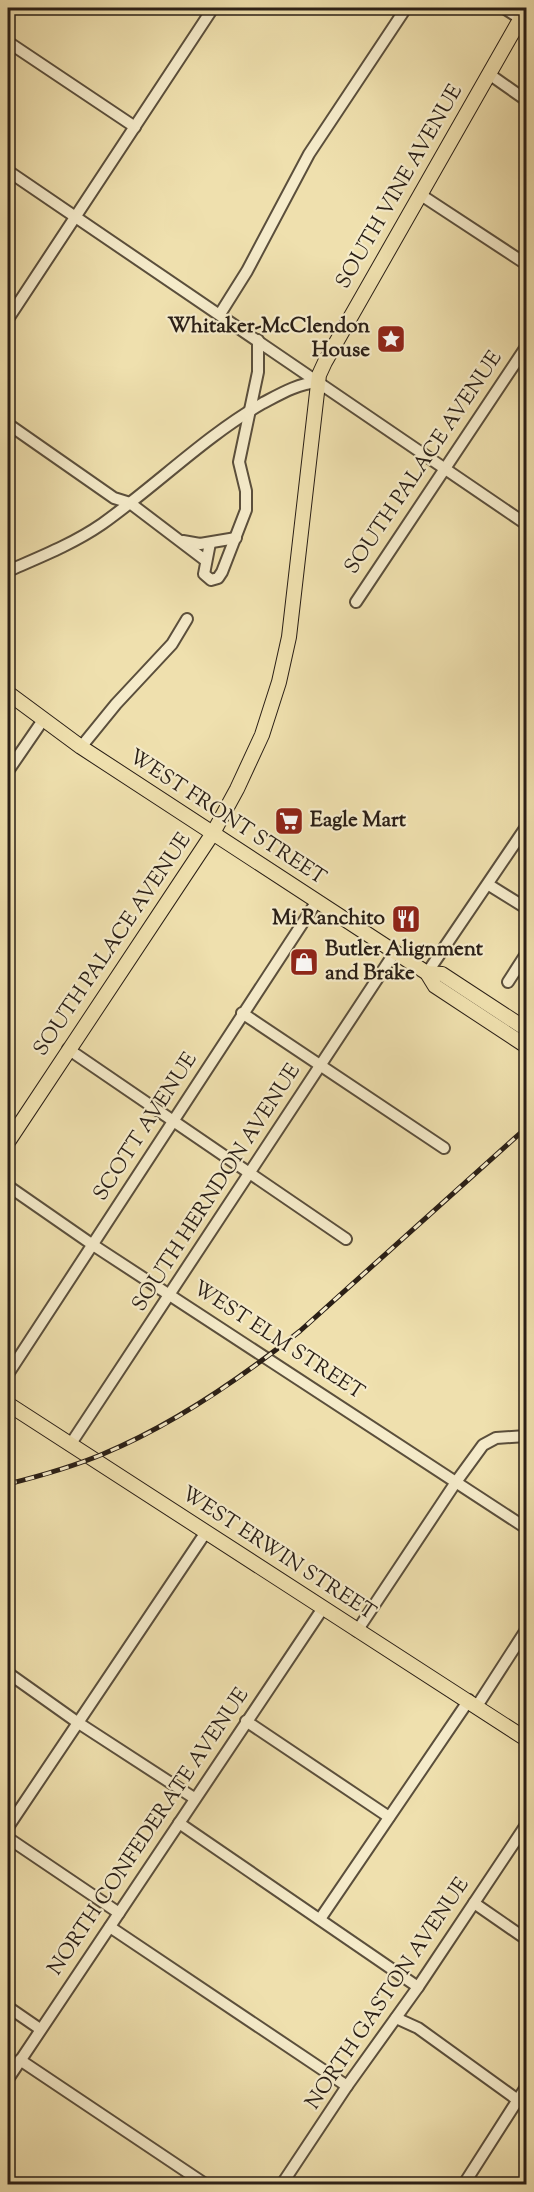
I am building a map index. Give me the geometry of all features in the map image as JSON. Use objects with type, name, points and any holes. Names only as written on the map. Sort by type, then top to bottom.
[{"type":"main road","name":"SOUTH VINE AVENUE","points":[[318,382],[325,362],[524,14]]},
{"type":"main road","name":"SOUTH PALACE AVENUE","points":[[8,1142],[213,833],[233,798],[259,743],[284,665],[292,617],[318,382]]},
{"type":"main road","name":"WEST FRONT STREET","points":[[8,693],[81,747],[427,973],[435,986],[526,1046]]},
{"type":"main road","name":"WEST FRONT STREET","points":[[427,973],[442,974],[526,1029]]},
{"type":"main road","name":"WEST ERWIN STREET","points":[[8,1404],[526,1739]]},
{"type":"street","points":[[8,319],[213,8]]},
{"type":"street","points":[[220,314],[248,270],[309,154],[406,8]]},
{"type":"street","points":[[504,8],[524,14]]},
{"type":"street","points":[[8,42],[135,127]]},
{"type":"street","points":[[489,74],[526,100]]},
{"type":"street","points":[[8,171],[526,524]]},
{"type":"street","points":[[421,195],[526,264]]},
{"type":"street","points":[[210,543],[204,574],[211,580],[218,578],[222,573],[246,510],[246,491],[239,462],[258,372],[258,340]]},
{"type":"street","name":"SOUTH PALACE AVENUE","points":[[356,602],[526,347]]},
{"type":"street","points":[[8,571],[80,538],[130,503],[190,453],[250,411],[296,386],[318,382]]},
{"type":"street","points":[[8,424],[114,498],[130,503],[205,560]]},
{"type":"street","points":[[177,539],[193,543],[210,543],[236,538]]},
{"type":"street","points":[[81,747],[116,704],[172,644],[187,619]]},
{"type":"street","points":[[8,771],[43,720]]},
{"type":"street","points":[[427,973],[489,885],[526,827]]},
{"type":"street","points":[[489,885],[526,908]]},
{"type":"street","name":"SCOTT AVENUE","points":[[8,1374],[317,901]]},
{"type":"street","name":"SOUTH HERNDON AVENUE","points":[[70,1445],[396,952]]},
{"type":"street","points":[[508,982],[526,954]]},
{"type":"street","points":[[242,1013],[444,1148]]},
{"type":"street","points":[[68,1049],[346,1239]]},
{"type":"street","name":"WEST ELM STREET","points":[[8,1186],[93,1245],[526,1528]]},
{"type":"street","points":[[357,1631],[483,1445],[496,1438],[526,1436]]},
{"type":"street","points":[[8,1827],[206,1532]]},
{"type":"street","name":"NORTH CONFEDERATE AVENUE","points":[[8,2079],[323,1608]]},
{"type":"street","points":[[320,1919],[389,1817],[526,1630]]},
{"type":"street","points":[[8,1673],[77,1722],[194,1798]]},
{"type":"street","points":[[246,1721],[389,1817]]},
{"type":"street","points":[[179,1823],[418,1987]]},
{"type":"street","name":"NORTH GASTON AVENUE","points":[[282,2184],[526,1825]]},
{"type":"street","points":[[8,1839],[119,1913]]},
{"type":"street","points":[[474,1903],[526,1939]]},
{"type":"street","points":[[110,1927],[347,2086]]},
{"type":"street","points":[[8,2007],[40,2029]]},
{"type":"street","points":[[396,2018],[418,2028],[522,2103]]},
{"type":"street","points":[[20,2060],[205,2184]]},
{"type":"street","points":[[464,2184],[522,2103],[526,2087]]},
{"type":"railway","points":[[8,1484],[80,1463],[130,1442],[181,1415],[230,1383],[300,1331],[526,1128]]},
{"type":"place","name":"Whitaker-McClendon House","points":[[391,339]]},
{"type":"place","name":"Eagle Mart","points":[[289,821]]},
{"type":"place","name":"Mi Ranchito","points":[[406,919]]},
{"type":"place","name":"Butler Alignment and Brake","points":[[304,962]]}]
